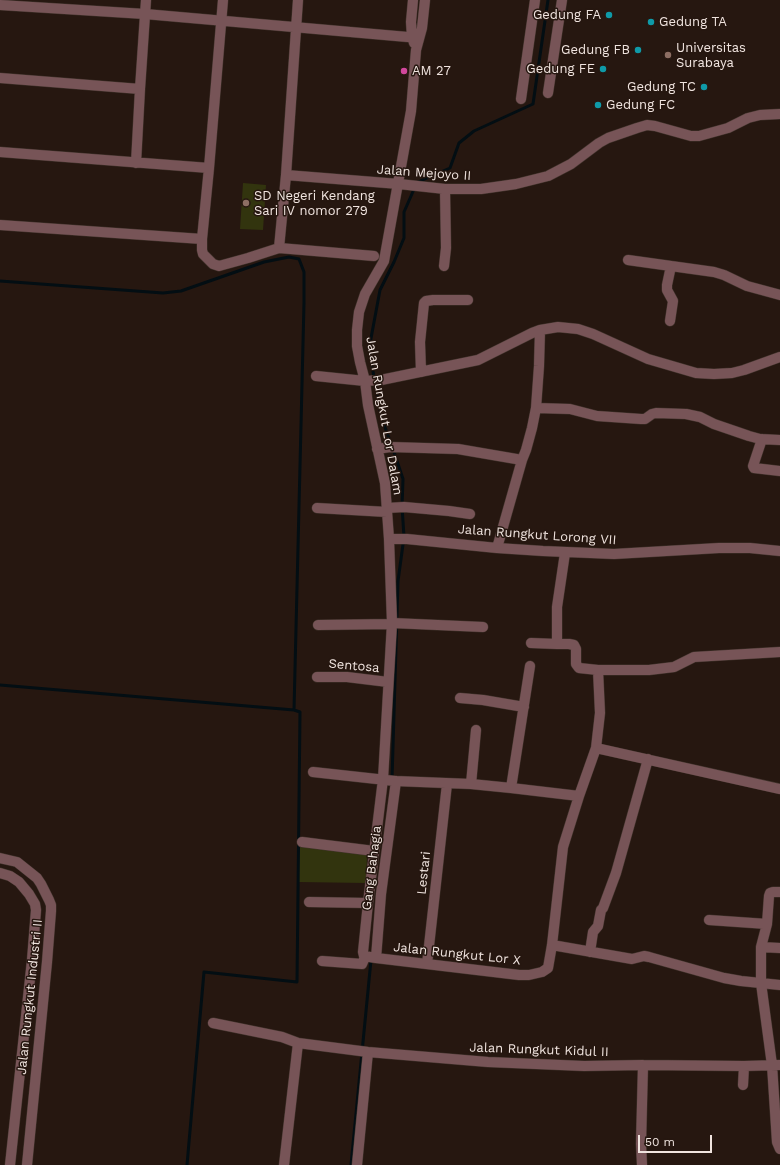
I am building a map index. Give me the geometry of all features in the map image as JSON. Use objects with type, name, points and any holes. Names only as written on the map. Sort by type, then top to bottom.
[{"type":"street","points":[[136,162],[146,0]]},
{"type":"street","points":[[223,0],[202,239],[202,250],[204,254],[213,264],[219,266],[279,248],[374,256]]},
{"type":"street","points":[[279,248],[286,175],[298,0]]},
{"type":"street","points":[[413,0],[411,18],[416,38]]},
{"type":"street","points":[[416,38],[425,0]]},
{"type":"street","points":[[521,99],[535,0]]},
{"type":"street","points":[[548,93],[562,0]]},
{"type":"street","points":[[0,5],[222,20],[416,38]]},
{"type":"street","name":"Jalan Rungkut Lor Dalam","points":[[390,780],[388,682],[395,624],[387,510],[385,483],[368,405],[367,380],[360,362],[357,346],[357,330],[359,312],[365,294],[384,261],[411,111],[416,38]]},
{"type":"street","points":[[0,78],[140,89]]},
{"type":"street","name":"Jalan Mejoyo II","points":[[286,175],[445,189],[481,189],[516,184],[548,176],[571,164],[608,138],[647,125],[656,126],[691,136],[699,136],[728,128],[748,118],[760,115],[780,114]]},
{"type":"street","points":[[0,152],[209,168]]},
{"type":"street","points":[[444,266],[446,248],[445,189]]},
{"type":"street","points":[[0,225],[202,239]]},
{"type":"street","points":[[628,260],[714,272],[747,286],[780,295]]},
{"type":"street","points":[[670,321],[673,301],[667,290],[667,285],[671,266]]},
{"type":"street","points":[[421,372],[420,342],[424,303],[426,301],[433,300],[468,300]]},
{"type":"street","points":[[316,376],[381,380],[421,372],[478,360],[540,330],[558,327],[578,329],[593,334],[648,359],[696,373],[732,373],[780,357]]},
{"type":"street","points":[[496,548],[526,450],[536,408],[540,330]]},
{"type":"street","points":[[536,408],[570,409],[597,416],[641,419],[656,413],[686,414],[749,436],[762,439],[780,440]]},
{"type":"street","points":[[762,439],[753,466],[754,468],[780,471]]},
{"type":"street","points":[[377,449],[392,447],[458,449],[522,460]]},
{"type":"street","points":[[317,508],[387,510],[401,507],[449,510],[470,514]]},
{"type":"street","name":"Jalan Rungkut Lorong VII","points":[[389,539],[404,538],[496,548],[614,554],[719,548],[750,548],[780,551]]},
{"type":"street","points":[[556,644],[557,607],[565,552]]},
{"type":"street","points":[[318,625],[442,624],[483,627]]},
{"type":"street","points":[[531,643],[574,645],[576,649],[576,664],[579,668],[598,670],[649,670],[674,667],[694,657],[780,652]]},
{"type":"street","points":[[511,788],[530,666]]},
{"type":"street","name":"Jalan Rungkut Lor X","points":[[371,958],[519,975],[535,974],[548,968],[552,946],[563,847],[596,748],[600,713],[598,670]]},
{"type":"street","name":"Sentosa","points":[[317,677],[347,677],[388,682]]},
{"type":"street","points":[[460,698],[483,700],[524,707]]},
{"type":"street","points":[[471,784],[476,730]]},
{"type":"street","points":[[596,748],[780,789]]},
{"type":"street","points":[[590,952],[593,932],[598,926],[601,910],[616,873],[648,759]]},
{"type":"street","points":[[313,772],[390,780],[446,784],[471,784],[579,796]]},
{"type":"street","points":[[322,961],[362,964],[371,958],[363,952],[368,903],[374,851],[390,780]]},
{"type":"street","name":"Gang Bahagia","points":[[371,958],[381,894],[390,780]]},
{"type":"street","name":"Lestari","points":[[427,964],[446,784]]},
{"type":"street","points":[[302,842],[374,851]]},
{"type":"street","name":"Jalan Rungkut Industri II","points":[[0,858],[17,862],[29,871],[41,884],[49,900],[51,911],[27,1165]]},
{"type":"street","name":"Jalan Rungkut Industri II","points":[[0,873],[10,876],[19,882],[35,904],[36,916],[10,1165]]},
{"type":"street","points":[[780,892],[773,892],[769,896],[767,924],[761,947],[760,983],[776,1065],[777,1142],[780,1149]]},
{"type":"street","points":[[308,902],[368,903]]},
{"type":"street","points":[[709,920],[767,924]]},
{"type":"street","points":[[552,946],[634,959],[644,956],[724,978],[780,985]]},
{"type":"street","points":[[761,947],[780,948]]},
{"type":"street","points":[[32,960],[47,962]]},
{"type":"street","name":"Jalan Rungkut Kidul II","points":[[213,1024],[282,1037],[298,1043],[363,1051],[488,1062],[584,1066],[776,1065]]},
{"type":"street","points":[[284,1165],[298,1043]]},
{"type":"street","points":[[357,1165],[363,1051]]},
{"type":"street","points":[[642,1165],[641,1144],[643,1065]]},
{"type":"street","points":[[744,1066],[744,1085]]},
{"type":"green space","points":[[243,183],[266,185],[263,230],[240,229]]},
{"type":"green space","points":[[298,844],[367,854],[366,883],[298,882]]},
{"type":"waterway","points":[[418,182],[450,168],[459,143],[474,131],[533,104],[548,0]]},
{"type":"waterway","points":[[391,444],[381,416],[369,349],[380,290],[404,238],[404,212],[415,187]]},
{"type":"waterway","points":[[0,281],[163,293],[181,291],[264,262],[289,257],[299,259],[304,272],[304,303],[294,710]]},
{"type":"waterway","points":[[392,779],[398,581],[404,537],[402,506],[403,479],[393,449]]},
{"type":"waterway","points":[[0,685],[294,710],[300,712],[297,982],[204,972],[187,1165]]},
{"type":"waterway","points":[[351,1165],[371,960]]},
{"type":"place","name":"Gedung FA","points":[[609,15]]},
{"type":"place","name":"Gedung TA","points":[[651,22]]},
{"type":"place","name":"Gedung FB","points":[[638,50]]},
{"type":"place","name":"Universitas Surabaya","points":[[668,55]]},
{"type":"place","name":"Gedung FE","points":[[603,69]]},
{"type":"place","name":"AM 27","points":[[404,71]]},
{"type":"place","name":"Gedung TC","points":[[704,87]]},
{"type":"place","name":"Gedung FC","points":[[598,105]]},
{"type":"place","name":"SD Negeri Kendang Sari IV nomor 279","points":[[246,203]]}]
